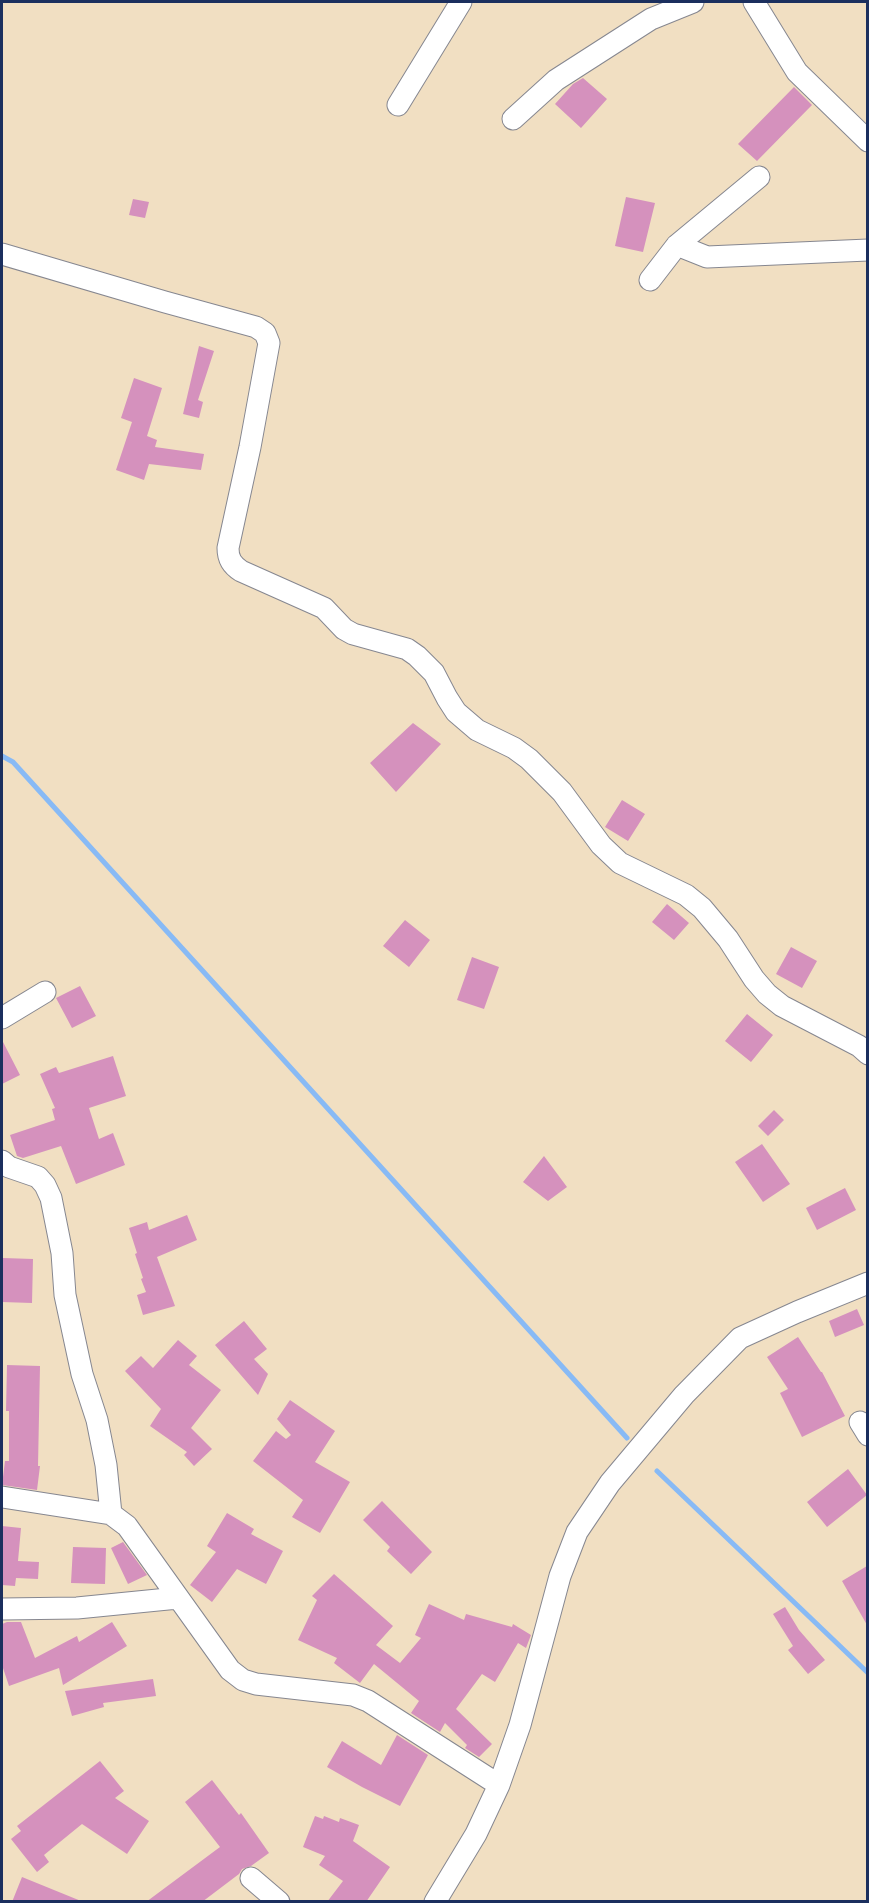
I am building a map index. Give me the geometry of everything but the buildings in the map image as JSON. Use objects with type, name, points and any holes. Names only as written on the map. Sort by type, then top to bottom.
[{"type":"street","points":[[399,105],[461,2]]},
{"type":"street","points":[[513,119],[556,80],[651,20],[693,2]]},
{"type":"street","points":[[754,2],[796,72],[867,141]]},
{"type":"street","points":[[650,280],[677,245],[759,177]]},
{"type":"street","points":[[677,245],[707,257],[867,250]]},
{"type":"street","points":[[2,254],[264,331],[269,343],[266,362],[228,548],[229,558],[233,565],[241,571],[324,608],[344,629],[353,634],[407,649],[417,656],[434,673],[456,712],[477,730],[514,748],[529,759],[562,792],[601,845],[620,863],[686,895],[702,909],[728,939],[754,979],[767,994],[782,1006],[860,1046],[867,1054]]},
{"type":"street","points":[[2,1018],[45,992]]},
{"type":"street","points":[[2,1161],[9,1167],[38,1177],[51,1198],[62,1253],[64,1295],[82,1374],[97,1420],[111,1514]]},
{"type":"street","points":[[435,1902],[476,1834],[499,1785],[520,1725],[560,1575],[577,1532],[610,1483],[684,1395],[740,1338],[867,1283]]},
{"type":"street","points":[[2,1497],[111,1514],[127,1526],[230,1670],[243,1680],[256,1684],[353,1695],[368,1701],[499,1785]]},
{"type":"street","points":[[2,1609],[77,1608],[178,1598]]},
{"type":"street","points":[[251,1878],[279,1902]]},
{"type":"waterway","points":[[2,756],[13,762],[627,1438]]},
{"type":"waterway","points":[[657,1471],[868,1673]]}]
